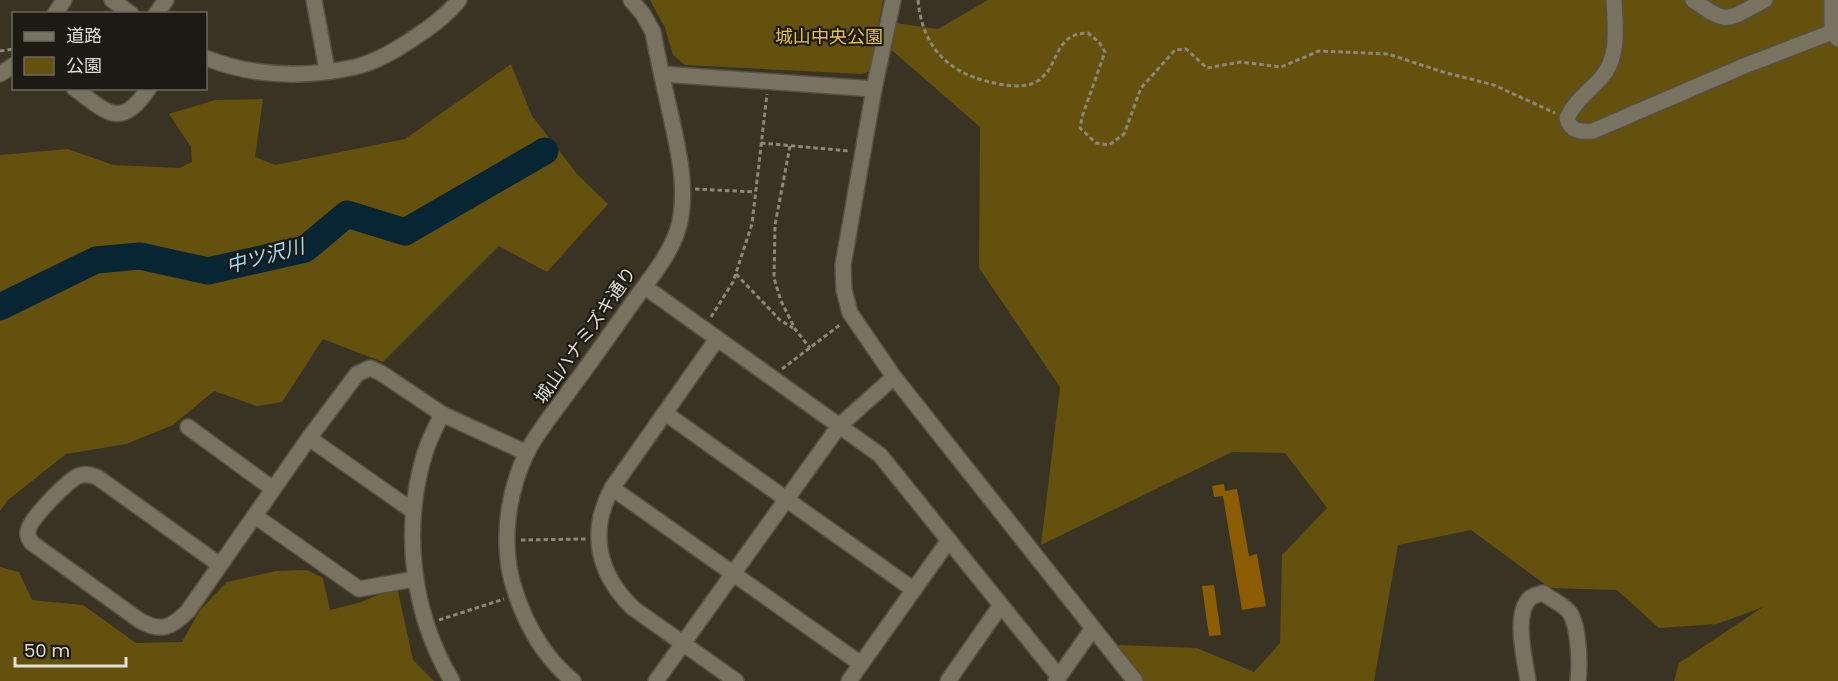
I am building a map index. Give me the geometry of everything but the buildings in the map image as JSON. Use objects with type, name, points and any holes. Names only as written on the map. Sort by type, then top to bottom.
[{"type":"street","points":[[112,0],[128,12]]},
{"type":"street","points":[[314,0],[327,70]]},
{"type":"street","points":[[207,58],[226,66],[260,73],[290,75],[357,66],[398,49],[431,27],[459,0]]},
{"type":"street","name":"城山ハナミズキ通り","points":[[573,681],[553,660],[533,633],[522,612],[508,559],[509,509],[527,453],[645,286],[669,249],[678,229],[682,189],[680,159],[653,32],[643,14],[631,0]]},
{"type":"street","points":[[893,0],[874,89],[843,265],[844,290],[852,316],[894,377],[1135,681]]},
{"type":"street","points":[[1614,0],[1615,49],[1609,66],[1602,77],[1572,107],[1567,118],[1571,126],[1580,132],[1593,131],[1744,66],[1835,36],[1832,0]]},
{"type":"street","points":[[1693,0],[1720,18],[1736,16],[1766,0]]},
{"type":"street","points":[[662,74],[874,89]]},
{"type":"street","points":[[77,90],[107,112],[117,115],[133,108],[147,90]]},
{"type":"street","points":[[645,286],[880,455],[1058,679],[1094,628]]},
{"type":"street","points":[[717,339],[612,488],[602,509],[598,538],[603,564],[620,596],[633,608],[735,681]]},
{"type":"street","points":[[220,565],[97,477],[89,474],[79,476],[45,505],[28,531],[28,537],[32,543],[150,627],[163,628],[175,624],[188,611],[309,438],[357,374],[370,368],[381,373],[442,414],[527,453]]},
{"type":"street","points":[[656,681],[839,426],[894,377]]},
{"type":"street","points":[[665,413],[914,590]]},
{"type":"street","points":[[442,414],[424,453],[413,511],[415,579],[426,625],[452,681]]},
{"type":"street","points":[[188,427],[273,489]]},
{"type":"street","points":[[309,438],[413,511]]},
{"type":"street","points":[[612,488],[861,664]]},
{"type":"street","points":[[255,516],[359,589],[415,579]]},
{"type":"street","points":[[849,681],[949,540]]},
{"type":"street","points":[[1528,681],[1521,628],[1522,611],[1530,597],[1543,593],[1570,613],[1577,636],[1578,681]]},
{"type":"street","points":[[948,681],[1001,605]]},
{"type":"path","points":[[918,0],[920,20],[929,42],[947,64],[972,78],[1002,85],[1028,85],[1042,80],[1068,37],[1077,33],[1088,33],[1099,42],[1105,52],[1080,128],[1096,143],[1109,145],[1124,134],[1141,88],[1175,50],[1186,49],[1207,68],[1241,62],[1281,67],[1319,51],[1388,54],[1443,72],[1494,85],[1567,118]]},
{"type":"path","points":[[703,328],[733,282],[752,224],[769,81]]},
{"type":"path","points":[[761,143],[863,152]]},
{"type":"path","points":[[790,146],[775,225],[774,278],[781,301],[795,329],[810,348]]},
{"type":"path","points":[[682,189],[756,192]]},
{"type":"path","points":[[736,274],[780,320],[795,329]]},
{"type":"path","points":[[771,377],[852,316]]},
{"type":"path","points":[[507,540],[598,538]]},
{"type":"path","points":[[426,625],[516,595]]},
{"type":"green space","name":"城山中央公園","points":[[650,0],[883,0],[870,71],[862,74],[685,65],[673,55],[665,28]]},
{"type":"green space","points":[[988,0],[1838,0],[1838,681],[1674,681],[1679,663],[1763,607],[1717,624],[1659,628],[1617,590],[1550,588],[1471,530],[1398,545],[1374,681],[1143,681],[1118,645],[1197,648],[1254,672],[1280,643],[1282,555],[1327,508],[1285,453],[1232,452],[1041,545],[1060,387],[979,268],[980,127],[880,40],[888,22],[938,29]]},
{"type":"green space","points":[[511,64],[532,116],[578,175],[608,204],[547,272],[499,246],[383,362],[323,339],[282,402],[257,406],[214,391],[173,425],[126,444],[66,454],[8,500],[0,511],[0,155],[68,149],[113,165],[179,168],[192,162],[191,147],[169,114],[215,100],[263,99],[255,157],[275,165],[405,139]]},
{"type":"green space","points":[[0,567],[19,572],[32,600],[83,605],[136,643],[182,642],[200,610],[227,582],[276,571],[307,570],[323,578],[330,610],[361,602],[397,587],[413,660],[434,681],[0,681]]},
{"type":"waterway","name":"中ツ沢川","points":[[0,307],[96,260],[140,256],[208,271],[305,249],[347,214],[405,232],[545,151]]}]
